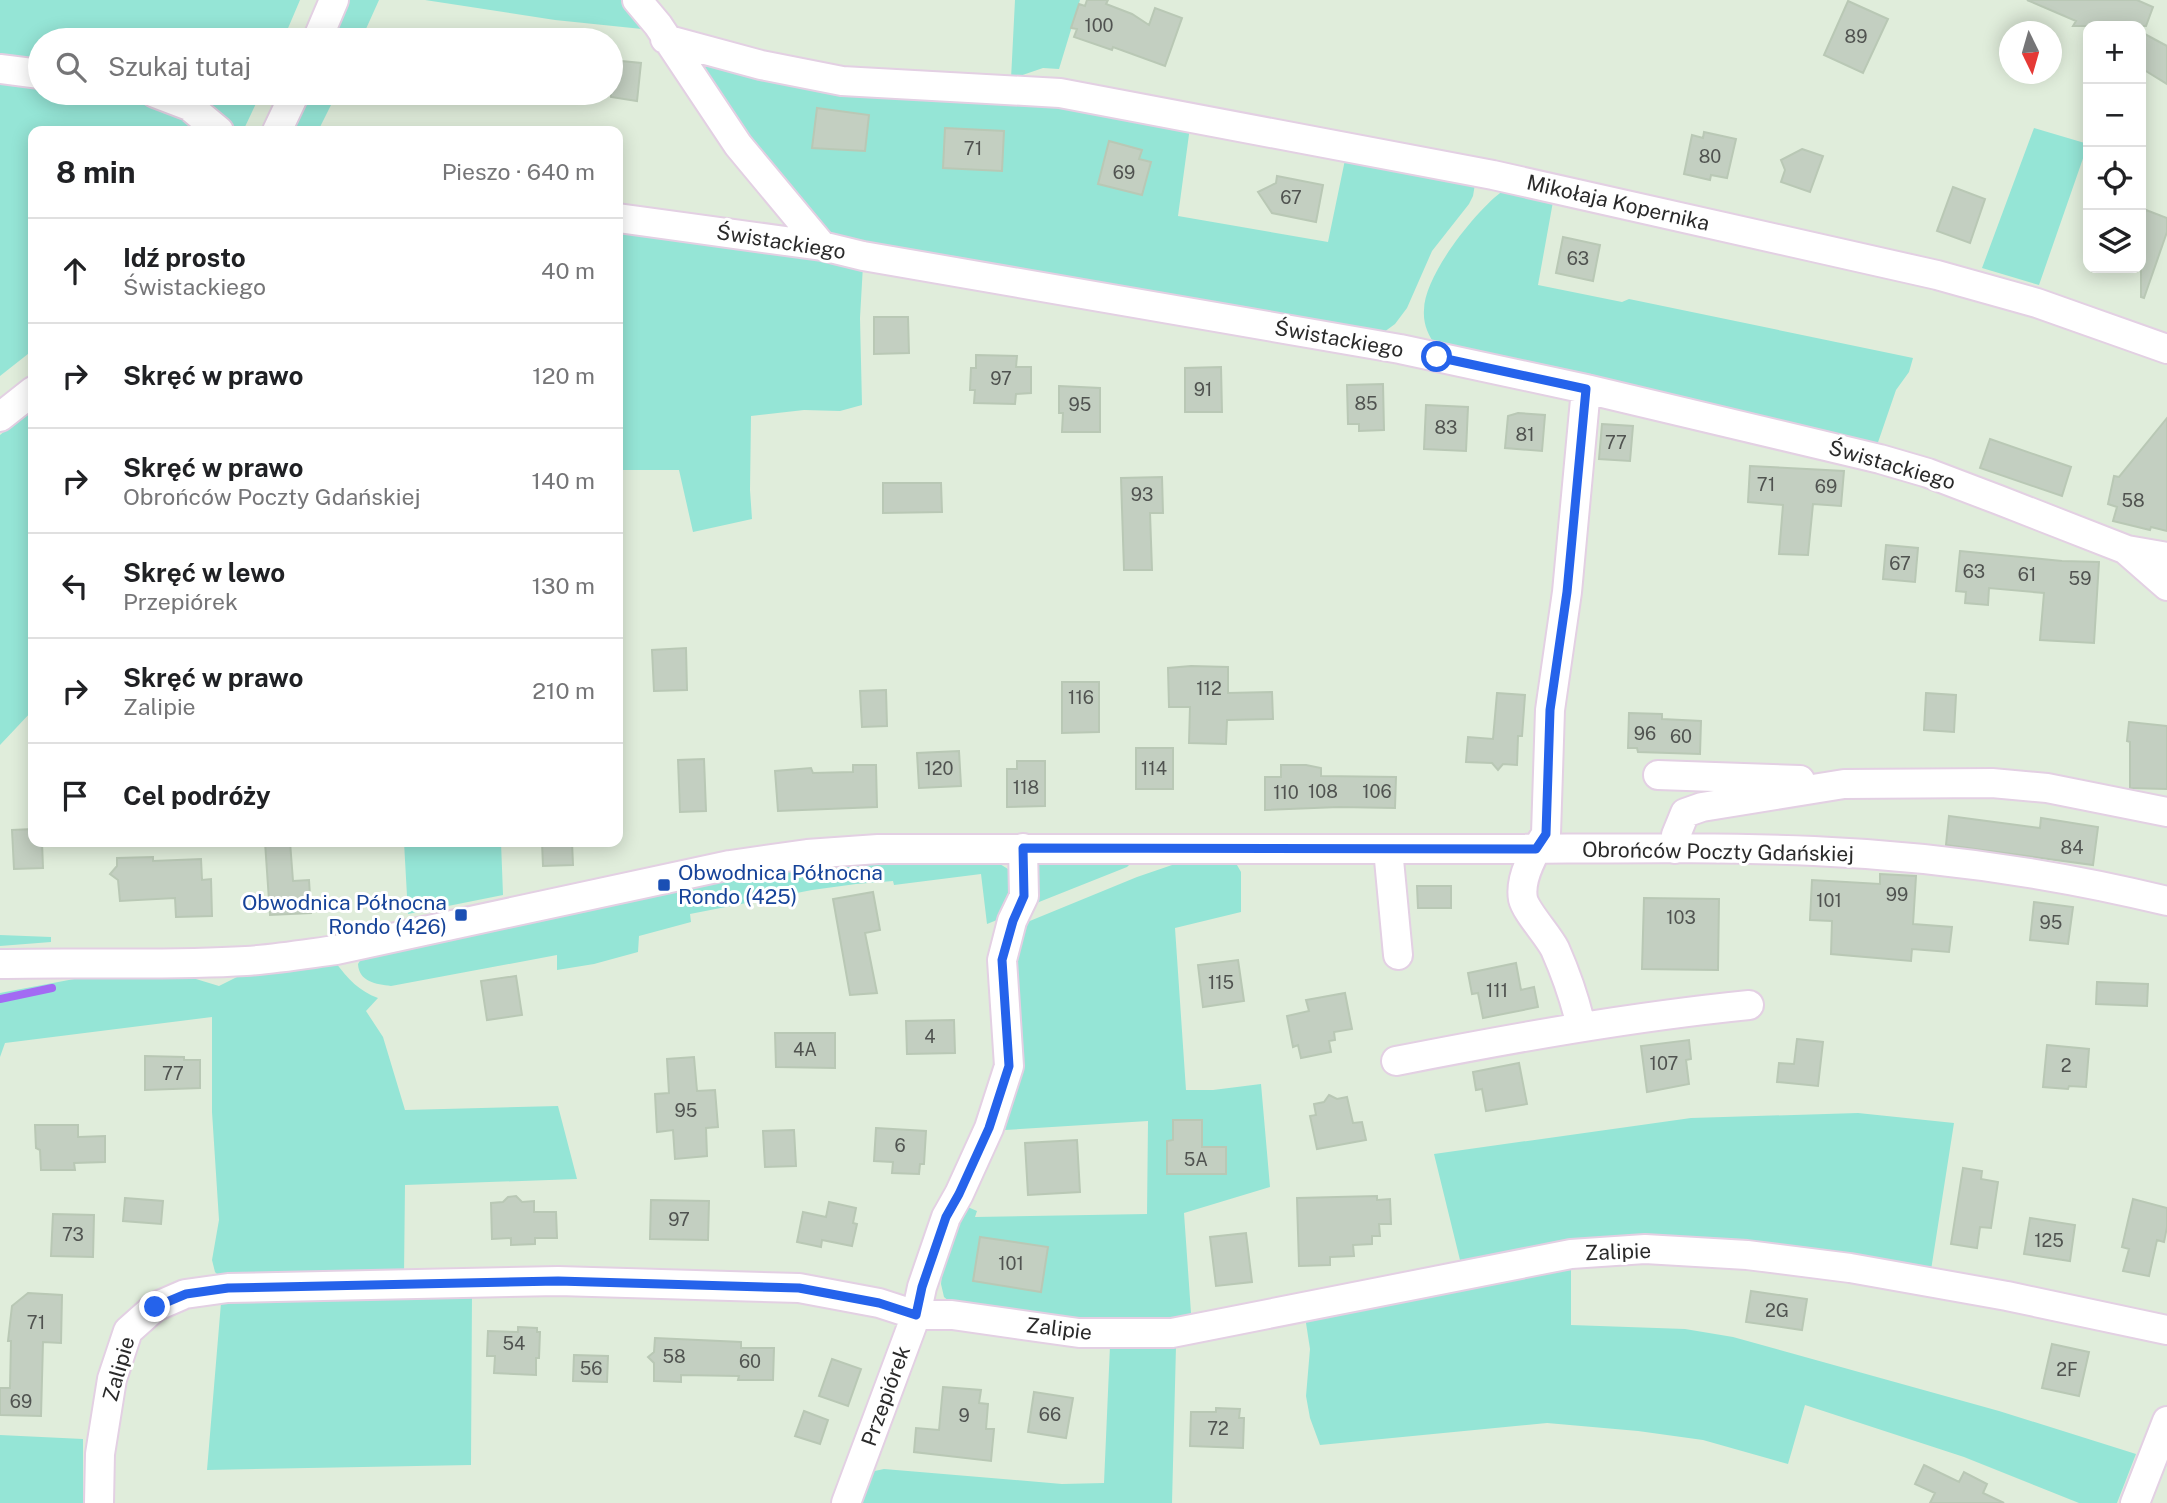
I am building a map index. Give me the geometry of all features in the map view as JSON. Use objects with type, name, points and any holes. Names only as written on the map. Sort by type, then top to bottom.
[{"type":"street","points":[[322,28],[334,0]]},
{"type":"street","points":[[637,0],[658,25],[738,145],[822,246]]},
{"type":"street","name":"Mikołaja Kopernika","points":[[666,39],[761,65],[842,81],[1060,93],[1493,175],[1937,275],[2037,303],[2167,349]]},
{"type":"street","points":[[0,69],[28,72]]},
{"type":"street","points":[[186,105],[213,126]]},
{"type":"street","points":[[279,126],[289,105]]},
{"type":"street","name":"Świstackiego","points":[[623,219],[822,246],[877,258],[1401,349],[1586,389],[1731,422],[1928,473],[2127,551],[2167,557]]},
{"type":"street","points":[[1581,1026],[1576,1005],[1554,948],[1523,900],[1525,875],[1546,834],[1550,710],[1567,592],[1586,389]]},
{"type":"street","points":[[0,417],[28,395]]},
{"type":"street","points":[[2127,551],[2167,586]]},
{"type":"street","points":[[1658,775],[1811,780],[1844,784],[1992,783],[2047,788],[2167,811]]},
{"type":"street","points":[[1675,849],[1676,835],[1685,813],[1702,807],[1844,784]]},
{"type":"street","name":"Przepiórek","points":[[846,1503],[916,1315],[922,1287],[946,1217],[989,1128],[1009,1066],[1002,960],[1013,921],[1024,896],[1023,848]]},
{"type":"street","name":"Obrońców Poczty Gdańskiej","points":[[0,964],[248,961],[336,950],[730,865],[807,854],[878,849],[1815,851],[1929,861],[2074,881],[2167,901]]},
{"type":"street","points":[[1388,849],[1398,956]]},
{"type":"street","name":"Obrońców Poczty Gdańskiej","points":[[0,985],[58,965]]},
{"type":"street","points":[[1396,1060],[1664,1013],[1749,1005]]},
{"type":"street","name":"Zalipie","points":[[99,1503],[100,1454],[111,1379],[128,1331],[155,1307],[186,1294],[228,1288],[595,1282],[799,1288],[879,1303],[916,1315],[952,1315],[1079,1333],[1172,1334],[1571,1254],[1645,1249],[1747,1255],[1850,1268],[2007,1296],[2167,1330]]},
{"type":"street","points":[[2135,1503],[2167,1422]]},
{"type":"shaded area","points":[[0,0],[300,0],[288,28],[28,28],[28,68],[0,65]]},
{"type":"shaded area","points":[[349,0],[379,0],[366,28],[337,28]]},
{"type":"shaded area","points":[[425,0],[629,0],[647,27],[642,29],[555,20]]},
{"type":"shaded area","points":[[1015,0],[1080,0],[1059,69],[1043,68],[1011,79]]},
{"type":"shaded area","points":[[679,48],[1190,127],[1178,216],[1328,242],[1346,155],[1475,184],[1473,196],[1432,251],[1407,308],[1395,324],[1380,335],[1001,274],[817,232]]},
{"type":"shaded area","points":[[0,75],[28,78],[28,105],[171,105],[201,126],[28,126],[28,354],[0,376]]},
{"type":"shaded area","points":[[198,105],[255,105],[245,126],[226,126]]},
{"type":"shaded area","points":[[305,105],[331,105],[320,126],[295,126]]},
{"type":"shaded area","points":[[2034,128],[2083,143],[2083,158],[2039,285],[1982,268]]},
{"type":"shaded area","points":[[1504,190],[1554,196],[1538,285],[1622,302],[1629,299],[1913,358],[1909,372],[1896,390],[1875,451],[1436,346],[1427,329],[1424,315],[1426,296],[1433,279],[1467,227]]},
{"type":"shaded area","points":[[623,224],[863,265],[860,318],[862,405],[840,411],[804,410],[751,416],[752,519],[693,532],[679,470],[623,470]]},
{"type":"shaded area","points":[[28,412],[28,715],[0,745],[0,435]]},
{"type":"shaded area","points":[[404,847],[501,847],[503,895],[408,914]]},
{"type":"shaded area","points":[[995,861],[1008,869],[1016,881],[1002,918],[987,924],[981,874],[894,885],[893,881],[812,890],[690,914],[691,922],[639,936],[638,952],[594,964],[557,970],[557,955],[391,986],[374,983],[365,978],[361,975],[358,964],[361,959],[706,884],[803,869],[869,863]]},
{"type":"shaded area","points":[[1038,862],[1132,862],[1127,867],[1034,904],[1029,871]]},
{"type":"shaded area","points":[[1175,864],[1237,865],[1241,872],[1241,912],[1175,928],[1186,1090],[1213,1090],[1261,1084],[1270,1187],[1184,1213],[1191,1313],[1185,1320],[1114,1324],[955,1306],[944,1297],[941,1284],[946,1238],[963,1205],[977,1211],[975,1217],[1147,1214],[1148,1121],[1005,1130],[1009,1108],[1010,989],[1020,925],[1137,877]]},
{"type":"shaded area","points":[[0,935],[51,937],[51,942],[0,946]]},
{"type":"shaded area","points":[[336,963],[354,984],[378,998],[366,1011],[383,1037],[405,1110],[558,1106],[577,1179],[405,1185],[404,1275],[223,1280],[215,1272],[212,1260],[219,1220],[212,1112],[212,1017],[5,1043],[0,1057],[0,993],[90,976],[186,976],[219,986],[243,974]]},
{"type":"shaded area","points":[[1858,1113],[1954,1123],[1931,1270],[1567,1244],[1460,1260],[1434,1154],[1691,1118]]},
{"type":"shaded area","points":[[1571,1264],[1571,1325],[1685,1329],[1733,1337],[1999,1411],[2136,1454],[2117,1503],[2079,1503],[1964,1457],[1805,1405],[1788,1464],[1703,1440],[1547,1423],[1320,1445],[1310,1418],[1306,1396],[1310,1349],[1304,1310]]},
{"type":"shaded area","points":[[472,1293],[471,1465],[207,1470],[221,1303]]},
{"type":"shaded area","points":[[1110,1346],[1176,1346],[1172,1503],[859,1503],[870,1472],[884,1469],[1062,1484],[1104,1483]]},
{"type":"shaded area","points":[[0,1435],[83,1439],[83,1503],[0,1503]]},
{"type":"building","points":[[1087,0],[1108,0],[1106,4],[1132,14],[1149,25],[1155,8],[1182,18],[1165,66],[1113,47],[1112,50],[1074,37],[1077,29],[1071,28],[1079,4],[1085,6]]},
{"type":"building","points":[[2027,0],[2137,0],[2153,7],[2146,26],[2146,21],[2083,21],[2083,26],[2073,26],[2076,21]]},
{"type":"building","points":[[1848,1],[1888,19],[1863,73],[1824,55]]},
{"type":"building","points":[[2146,35],[2167,46],[2167,84],[2146,71]]},
{"type":"building","points":[[623,61],[641,63],[637,101],[623,99]]},
{"type":"building","points":[[817,108],[869,115],[865,151],[812,148]]},
{"type":"building","points":[[945,128],[1004,131],[1002,171],[943,168]]},
{"type":"building","points":[[1704,132],[1736,139],[1727,178],[1711,175],[1710,180],[1684,174],[1692,135],[1703,138]]},
{"type":"building","points":[[1109,141],[1142,150],[1139,159],[1151,162],[1142,195],[1098,184]]},
{"type":"building","points":[[1802,149],[1823,156],[1810,192],[1781,182],[1785,170],[1781,160]]},
{"type":"building","points":[[1277,176],[1323,185],[1316,222],[1272,213],[1258,192],[1276,183]]},
{"type":"building","points":[[1953,187],[1985,199],[1970,243],[1937,231]]},
{"type":"building","points":[[2146,210],[2167,218],[2167,232],[2144,298],[2141,297],[2141,273],[2146,273]]},
{"type":"building","points":[[1563,237],[1600,245],[1593,281],[1556,273]]},
{"type":"building","points":[[874,317],[908,317],[909,353],[874,354]]},
{"type":"building","points":[[976,355],[1017,356],[1016,367],[1031,367],[1031,393],[1016,394],[1015,404],[974,403],[975,390],[970,390],[971,368],[976,368]]},
{"type":"building","points":[[1221,367],[1222,412],[1185,412],[1185,368]]},
{"type":"building","points":[[1383,384],[1384,430],[1359,431],[1359,424],[1348,424],[1347,385]]},
{"type":"building","points":[[1059,386],[1100,388],[1100,432],[1062,432],[1063,413],[1059,413]]},
{"type":"building","points":[[1426,405],[1468,407],[1466,451],[1424,449]]},
{"type":"building","points":[[1518,413],[1545,415],[1542,451],[1505,448],[1508,416]]},
{"type":"building","points":[[2167,418],[2167,531],[2151,527],[2150,530],[2113,521],[2117,507],[2108,504],[2114,476],[2119,477]]},
{"type":"building","points":[[1602,424],[1633,426],[1630,461],[1599,459]]},
{"type":"building","points":[[1990,439],[2071,467],[2062,496],[1980,468]]},
{"type":"building","points":[[1750,466],[1844,471],[1841,506],[1813,504],[1808,555],[1779,554],[1783,505],[1748,502]]},
{"type":"building","points":[[1162,477],[1163,513],[1150,513],[1152,570],[1124,570],[1121,478]]},
{"type":"building","points":[[883,483],[941,483],[942,512],[883,513]]},
{"type":"building","points":[[1886,545],[1918,548],[1915,582],[1883,579]]},
{"type":"building","points":[[1960,551],[2099,562],[2094,643],[2040,640],[2044,593],[1989,588],[1988,605],[1965,603],[1966,592],[1956,591]]},
{"type":"building","points":[[686,648],[687,690],[654,691],[652,650]]},
{"type":"building","points":[[1228,667],[1228,693],[1272,692],[1273,719],[1227,720],[1226,744],[1189,743],[1190,707],[1169,707],[1168,668]]},
{"type":"building","points":[[1062,682],[1099,682],[1099,732],[1062,733]]},
{"type":"building","points":[[886,690],[887,726],[862,727],[860,691]]},
{"type":"building","points":[[1497,693],[1525,695],[1522,736],[1518,736],[1517,765],[1503,764],[1498,770],[1492,763],[1466,762],[1468,737],[1493,739]]},
{"type":"building","points":[[1926,693],[1956,695],[1954,732],[1924,730]]},
{"type":"building","points":[[1629,713],[1662,714],[1662,719],[1701,721],[1700,754],[1638,752],[1637,748],[1628,748]]},
{"type":"building","points":[[2129,722],[2167,726],[2167,789],[2130,788],[2130,742],[2127,741]]},
{"type":"building","points":[[1136,748],[1173,748],[1173,789],[1136,789]]},
{"type":"building","points":[[959,751],[961,786],[919,788],[917,753]]},
{"type":"building","points":[[704,759],[706,811],[680,812],[678,760]]},
{"type":"building","points":[[1017,761],[1045,761],[1045,806],[1007,807],[1007,769],[1017,769]]},
{"type":"building","points":[[853,765],[876,765],[877,807],[778,811],[775,771],[811,768],[813,773],[853,772]]},
{"type":"building","points":[[1281,765],[1321,768],[1321,776],[1396,777],[1395,808],[1265,810],[1265,777],[1281,777]]},
{"type":"building","points":[[1949,816],[2040,828],[2041,818],[2098,827],[2093,865],[1946,845]]},
{"type":"building","points":[[28,829],[28,847],[42,847],[43,868],[14,869],[12,830]]},
{"type":"building","points":[[265,847],[290,847],[293,881],[309,880],[311,913],[270,915]]},
{"type":"building","points":[[542,847],[572,847],[573,865],[543,866]]},
{"type":"building","points":[[153,857],[153,861],[201,859],[202,880],[211,879],[212,916],[176,917],[175,898],[120,901],[118,880],[110,874],[117,866],[117,858]]},
{"type":"building","points":[[1880,874],[1916,876],[1913,924],[1952,927],[1949,952],[1912,949],[1911,961],[1831,954],[1832,921],[1810,920],[1812,880],[1880,884]]},
{"type":"building","points":[[1417,886],[1451,886],[1451,908],[1418,908]]},
{"type":"building","points":[[873,892],[880,930],[865,933],[877,993],[850,995],[833,899]]},
{"type":"building","points":[[1644,898],[1719,899],[1718,970],[1642,969]]},
{"type":"building","points":[[2034,902],[2073,907],[2068,944],[2030,940]]},
{"type":"building","points":[[1238,960],[1244,1001],[1203,1007],[1198,965]]},
{"type":"building","points":[[1516,963],[1521,990],[1534,987],[1538,1007],[1483,1018],[1478,993],[1472,994],[1468,973]]},
{"type":"building","points":[[516,976],[522,1015],[487,1020],[481,981]]},
{"type":"building","points":[[2097,982],[2148,984],[2147,1006],[2096,1004]]},
{"type":"building","points":[[1345,993],[1352,1029],[1334,1032],[1335,1040],[1329,1041],[1331,1052],[1301,1058],[1298,1045],[1293,1047],[1287,1016],[1309,1011],[1306,1000]]},
{"type":"building","points":[[954,1020],[955,1053],[907,1054],[906,1021]]},
{"type":"building","points":[[775,1033],[835,1033],[835,1068],[776,1067]]},
{"type":"building","points":[[1797,1039],[1823,1042],[1818,1086],[1777,1082],[1779,1063],[1794,1064]]},
{"type":"building","points":[[1689,1040],[1691,1059],[1686,1060],[1689,1084],[1647,1092],[1641,1046]]},
{"type":"building","points":[[2047,1045],[2089,1049],[2086,1087],[2043,1087]]},
{"type":"building","points":[[145,1056],[200,1060],[200,1088],[145,1090]]},
{"type":"building","points":[[694,1057],[697,1091],[715,1090],[718,1127],[706,1128],[707,1156],[675,1159],[673,1130],[657,1132],[655,1094],[669,1093],[667,1059]]},
{"type":"building","points":[[1519,1063],[1527,1104],[1486,1111],[1482,1089],[1476,1090],[1473,1072]]},
{"type":"building","points":[[1329,1095],[1337,1099],[1347,1097],[1353,1123],[1362,1122],[1366,1140],[1317,1149],[1310,1116],[1316,1115],[1314,1104],[1324,1102]]},
{"type":"building","points":[[1173,1120],[1202,1120],[1202,1147],[1226,1147],[1226,1174],[1167,1174],[1167,1141],[1173,1140]]},
{"type":"building","points":[[35,1125],[78,1125],[78,1137],[105,1136],[105,1162],[74,1163],[75,1170],[41,1170]]},
{"type":"building","points":[[876,1128],[926,1131],[924,1164],[920,1164],[919,1174],[892,1173],[893,1162],[874,1161]]},
{"type":"building","points":[[794,1130],[796,1166],[765,1167],[763,1131]]},
{"type":"building","points":[[1077,1140],[1080,1192],[1028,1195],[1025,1143]]},
{"type":"building","points":[[1963,1168],[1982,1171],[1981,1179],[1998,1182],[1991,1228],[1980,1227],[1977,1248],[1951,1244]]},
{"type":"building","points":[[516,1196],[522,1202],[534,1201],[534,1212],[556,1212],[557,1238],[535,1238],[535,1244],[511,1245],[511,1238],[492,1239],[491,1203],[503,1202],[508,1197]]},
{"type":"building","points":[[1377,1196],[1377,1200],[1390,1199],[1391,1224],[1379,1224],[1380,1236],[1372,1236],[1372,1244],[1353,1245],[1354,1256],[1330,1257],[1330,1265],[1299,1266],[1297,1198]]},
{"type":"building","points":[[125,1198],[163,1201],[161,1224],[123,1221]]},
{"type":"building","points":[[2133,1199],[2167,1208],[2164,1242],[2157,1240],[2149,1276],[2123,1271],[2129,1249],[2122,1247]]},
{"type":"building","points":[[651,1200],[709,1201],[708,1240],[650,1239]]},
{"type":"building","points":[[829,1202],[856,1208],[853,1223],[857,1224],[852,1246],[822,1240],[821,1247],[797,1242],[803,1212],[826,1217]]},
{"type":"building","points":[[53,1214],[94,1215],[93,1257],[51,1256]]},
{"type":"building","points":[[2030,1218],[2075,1225],[2070,1261],[2024,1254]]},
{"type":"building","points":[[1246,1233],[1252,1282],[1216,1286],[1210,1237]]},
{"type":"building","points":[[980,1237],[1048,1247],[1041,1292],[973,1281]]},
{"type":"building","points":[[1751,1291],[1807,1299],[1802,1330],[1746,1322]]},
{"type":"building","points":[[28,1293],[62,1295],[61,1343],[43,1342],[41,1416],[0,1415],[0,1388],[10,1388],[11,1341],[8,1341],[12,1306]]},
{"type":"building","points":[[518,1327],[537,1328],[537,1332],[540,1332],[536,1375],[494,1373],[495,1356],[487,1356],[488,1331],[518,1332]]},
{"type":"building","points":[[655,1338],[741,1342],[741,1348],[774,1348],[773,1380],[738,1380],[739,1376],[681,1375],[681,1382],[654,1381],[654,1363],[648,1357],[654,1352]]},
{"type":"building","points":[[2052,1344],[2089,1352],[2079,1396],[2042,1388]]},
{"type":"building","points":[[574,1355],[608,1356],[607,1382],[573,1381]]},
{"type":"building","points":[[832,1359],[861,1369],[848,1406],[819,1396]]},
{"type":"building","points":[[943,1387],[981,1390],[979,1403],[988,1404],[986,1429],[994,1429],[991,1461],[914,1452],[916,1428],[939,1430]]},
{"type":"building","points":[[1034,1392],[1073,1398],[1066,1438],[1028,1432]]},
{"type":"building","points":[[1216,1408],[1240,1409],[1239,1418],[1244,1418],[1243,1448],[1190,1446],[1191,1412],[1216,1412]]},
{"type":"building","points":[[804,1411],[828,1420],[820,1444],[795,1436]]},
{"type":"building","points":[[1924,1465],[1959,1482],[1964,1472],[1987,1484],[1983,1493],[2004,1503],[1930,1503],[1935,1493],[1915,1484]]},
{"type":"waterway","points":[[0,999],[52,988]]},
{"type":"place","name":"Obwodnica Północna Rondo (425)","points":[[664,885]]},
{"type":"place","name":"Obwodnica Północna Rondo (426)","points":[[461,915]]},
{"type":"route","points":[[155,1307],[186,1294],[228,1288],[558,1281],[799,1288],[879,1303],[916,1315],[922,1287],[946,1217],[989,1128],[1009,1066],[1002,960],[1013,921],[1024,896],[1023,848],[1536,849],[1546,834],[1550,710],[1567,592],[1586,389],[1437,357]]}]
